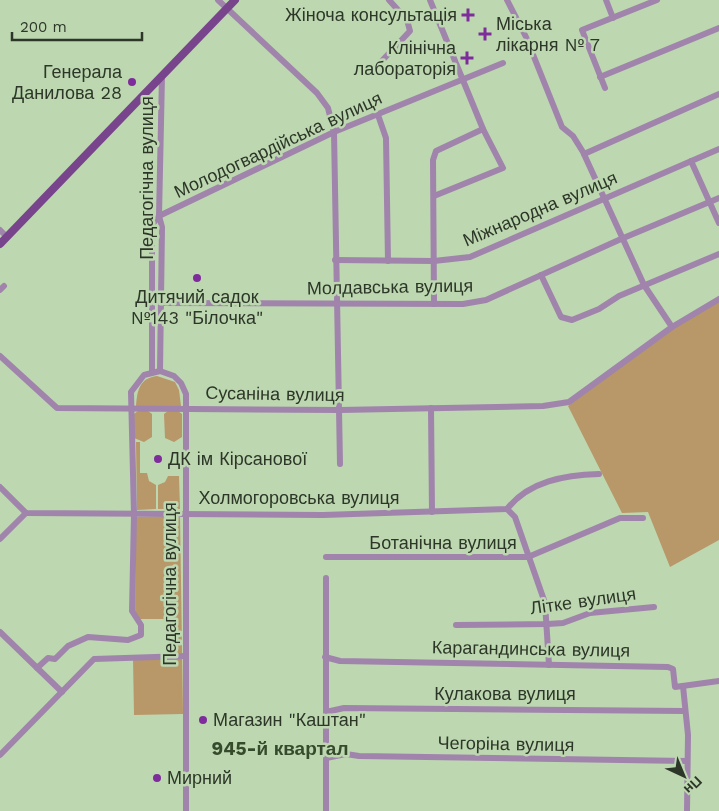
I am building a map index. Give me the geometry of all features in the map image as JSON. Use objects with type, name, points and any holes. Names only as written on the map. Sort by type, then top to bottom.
[{"type":"main road","points":[[0,244],[235,0]]},
{"type":"street","points":[[218,0],[317,93],[328,108],[334,132],[340,464]]},
{"type":"street","points":[[378,65],[410,31],[407,20],[389,0]]},
{"type":"street","points":[[430,0],[483,128],[503,168],[434,196]]},
{"type":"street","points":[[507,0],[526,37],[562,127],[573,136],[584,154],[644,285],[672,327],[719,299]]},
{"type":"street","points":[[606,0],[613,18]]},
{"type":"street","points":[[605,88],[582,30],[658,0]]},
{"type":"street","points":[[600,77],[719,28]]},
{"type":"street","name":"Молодогвардійська вулиця","points":[[152,225],[158,216],[334,132],[503,63]]},
{"type":"street","name":"Педагогічна вулиця","points":[[162,76],[158,216],[162,227],[160,371],[174,376],[181,383],[186,394],[186,811]]},
{"type":"street","points":[[584,154],[719,94]]},
{"type":"street","points":[[378,114],[386,138],[388,261]]},
{"type":"street","points":[[434,304],[433,160],[436,151],[483,128]]},
{"type":"street","name":"Міжнародна вулиця","points":[[335,260],[434,261],[470,256],[719,149]]},
{"type":"street","points":[[691,161],[719,223]]},
{"type":"street","name":"Молдавська вулиця","points":[[160,303],[464,304],[486,300],[719,198]]},
{"type":"street","name":"Педагогічна вулиця","points":[[37,668],[48,658],[55,659],[68,646],[88,637],[128,640],[141,635],[141,625],[132,611],[134,514],[131,409],[132,392],[136,383],[144,375],[152,371],[152,225]]},
{"type":"street","points":[[0,230],[7,237]]},
{"type":"street","points":[[541,275],[561,317],[572,320],[599,309],[619,296],[719,254]]},
{"type":"street","name":"Сусаніна вулиця","points":[[0,356],[57,408],[340,410],[543,406],[569,402],[672,327]]},
{"type":"street","points":[[152,371],[160,371]]},
{"type":"street","points":[[431,408],[432,512]]},
{"type":"street","points":[[549,664],[548,624],[545,603],[515,517],[507,508],[529,488],[558,479],[599,474]]},
{"type":"street","points":[[0,487],[26,513],[0,539]]},
{"type":"street","name":"Холмогоровська вулиця","points":[[26,513],[323,515],[507,508]]},
{"type":"street","name":"Ботанічна вулиця","points":[[326,557],[528,557],[620,518],[643,518]]},
{"type":"street","points":[[326,578],[326,811]]},
{"type":"street","name":"Літке вулиця","points":[[456,625],[563,623],[590,613],[654,607]]},
{"type":"street","points":[[0,632],[62,692]]},
{"type":"street","points":[[0,755],[94,659],[186,656]]},
{"type":"street","name":"Карагандинська вулиця","points":[[326,657],[340,661],[668,667],[674,669],[675,686],[683,686]]},
{"type":"street","points":[[687,811],[688,735],[683,686],[719,682]]},
{"type":"street","name":"Кулакова вулиця","points":[[326,712],[344,708],[685,711]]},
{"type":"street","name":"Чегоріна вулиця","points":[[326,758],[346,754],[359,756],[687,760]]},
{"type":"shaded area","points":[[719,301],[719,540],[670,567],[648,512],[622,513],[568,406],[668,331]]},
{"type":"shaded area","points":[[157,376],[175,382],[179,390],[181,406],[136,406],[140,386],[147,379]]},
{"type":"shaded area","points":[[138,411],[148,411],[152,414],[152,437],[144,442],[134,438],[134,414]]},
{"type":"shaded area","points":[[168,411],[178,411],[182,414],[182,437],[174,442],[165,438],[164,414]]},
{"type":"shaded area","points":[[136,442],[140,442],[140,473],[147,473],[149,481],[156,485],[156,509],[137,510]]},
{"type":"shaded area","points":[[168,476],[179,476],[180,509],[158,509],[158,485],[165,482]]},
{"type":"shaded area","points":[[180,516],[183,714],[134,715],[133,657],[170,656],[169,619],[135,619],[136,517]]},
{"type":"place","name":"Жіноча консультація","points":[[468,15]]},
{"type":"place","name":"Міська лікарня № 7","points":[[485,34]]},
{"type":"place","name":"Клінічна лабораторія","points":[[467,58]]},
{"type":"place","name":"Генерала Данилова 28","points":[[132,82]]},
{"type":"place","name":"Дитячий садок №143 \"Білочка\"","points":[[197,278]]},
{"type":"place","name":"ДК ім Кірсанової","points":[[158,459]]},
{"type":"place","name":"Магазин \"Каштан\"","points":[[203,720]]},
{"type":"place","name":"Мирний","points":[[157,778]]},
{"type":"district","name":"945-й квартал","points":[[280,748]]}]
